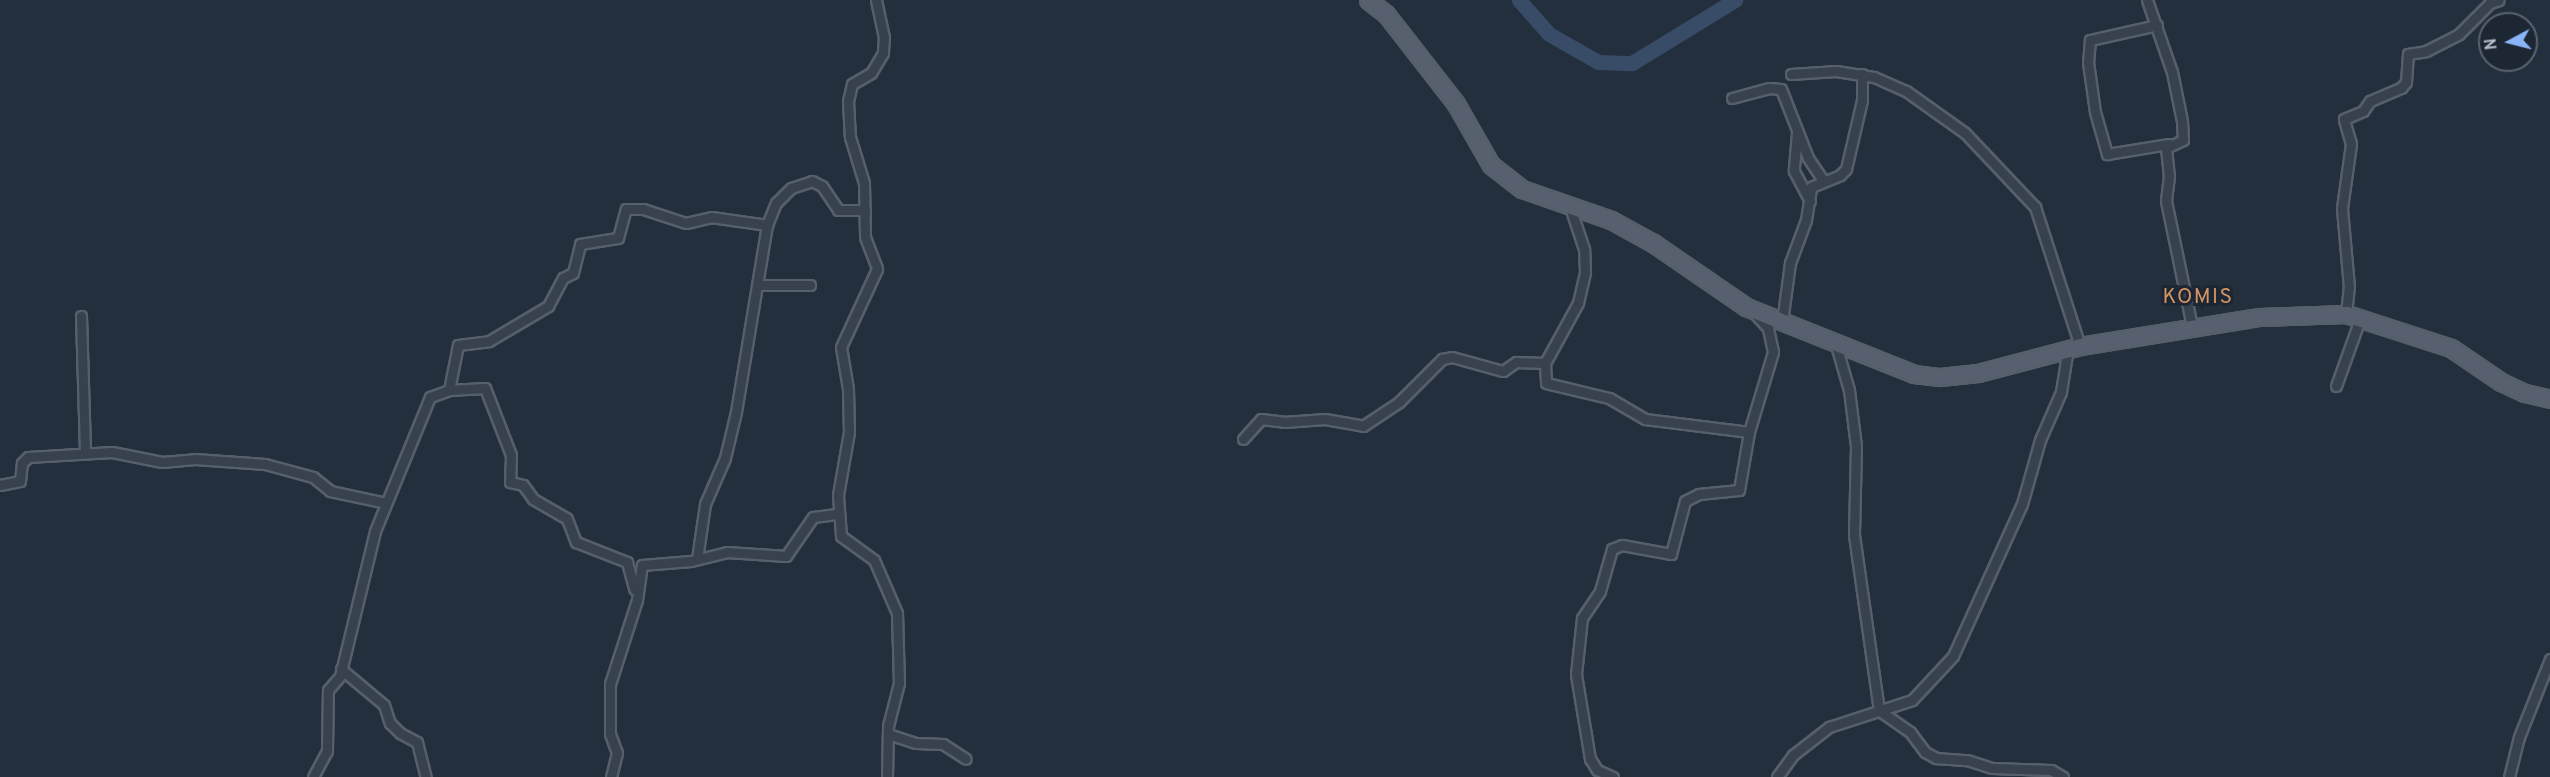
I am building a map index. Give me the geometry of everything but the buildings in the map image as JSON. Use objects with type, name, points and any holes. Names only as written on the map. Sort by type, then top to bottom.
[{"type":"main road","points":[[1368,0],[1396,26],[1464,115],[1485,158],[1522,189],[1611,220],[1653,243],[1746,307],[1836,345],[1914,374],[1940,377],[1978,373],[2074,347],[2260,317],[2354,315],[2451,348],[2501,382],[2525,393],[2550,399]]},
{"type":"street","points":[[876,0],[884,37],[883,53],[871,73],[850,86],[848,101],[850,137],[863,174],[865,237],[877,268],[841,347],[848,389],[849,432],[838,495],[838,514],[841,536],[874,560],[897,614],[898,683],[888,734],[887,777]]},
{"type":"street","points":[[2147,0],[2157,25],[2172,72],[2184,135],[2182,142],[2107,154],[2095,112],[2088,62],[2090,40],[2157,25]]},
{"type":"street","points":[[2336,386],[2354,315],[2349,287],[2342,208],[2351,144],[2344,119],[2363,111],[2370,101],[2401,88],[2406,82],[2408,54],[2426,51],[2459,34],[2488,4],[2499,0]]},
{"type":"street","points":[[1776,777],[1793,755],[1829,727],[1846,718],[1880,711],[1912,700],[1926,688],[1961,642],[2022,504],[2040,440],[2061,392],[2074,347],[2042,221],[2024,194],[1954,124],[1906,91],[1862,74],[1791,74]]},
{"type":"street","points":[[1782,322],[1790,263],[1810,201],[1811,188],[1823,180],[1840,175],[1846,169],[1863,95],[1862,74]]},
{"type":"street","points":[[1732,98],[1779,87],[1785,96],[1797,133],[1823,180]]},
{"type":"street","points":[[1797,133],[1794,171],[1810,201]]},
{"type":"street","points":[[2169,144],[2166,150],[2169,176],[2166,201],[2192,327]]},
{"type":"street","points":[[697,559],[705,504],[724,458],[736,412],[767,225],[782,196],[808,180],[822,186],[838,210],[865,210]]},
{"type":"street","points":[[1569,204],[1584,249],[1585,272],[1578,303],[1545,363],[1546,383],[1609,398],[1645,419],[1749,432]]},
{"type":"street","points":[[449,390],[458,345],[489,341],[548,306],[563,278],[573,274],[580,244],[618,238],[625,209],[643,209],[686,223],[711,217],[767,225]]},
{"type":"street","points":[[758,285],[810,285]]},
{"type":"street","points":[[1613,777],[1597,770],[1590,759],[1576,674],[1582,618],[1600,591],[1612,549],[1622,545],[1671,554],[1685,501],[1699,494],[1740,490],[1749,432],[1773,352],[1768,328],[1746,307]]},
{"type":"street","points":[[81,316],[85,452]]},
{"type":"street","points":[[1836,345],[1849,390],[1856,446],[1854,534],[1880,711],[1910,732],[1925,752],[1936,758],[1967,760],[1992,768],[2049,773],[2063,777]]},
{"type":"street","points":[[1243,439],[1261,419],[1284,422],[1324,419],[1363,426],[1400,402],[1442,359],[1452,357],[1503,371],[1516,362],[1545,363]]},
{"type":"street","points":[[313,777],[327,751],[327,693],[341,669],[372,539],[430,397],[449,390],[485,388],[511,455],[510,482],[522,485],[533,499],[567,519],[576,542],[627,562],[637,600]]},
{"type":"street","points":[[0,486],[20,481],[22,463],[28,457],[112,452],[162,462],[195,459],[265,464],[312,477],[330,490],[386,503]]},
{"type":"street","points":[[611,777],[617,753],[610,734],[610,684],[637,600],[639,571],[644,564],[697,559],[728,552],[786,556],[813,517],[838,514]]},
{"type":"street","points":[[2509,777],[2518,737],[2550,659]]},
{"type":"street","points":[[341,669],[384,705],[390,723],[400,733],[417,742],[426,777]]},
{"type":"street","points":[[888,734],[916,743],[943,744],[966,759]]},
{"type":"waterway","points":[[1519,0],[1549,34],[1598,62],[1632,63],[1735,0]]},
{"type":"district","name":"KOMIS","points":[[2198,298]]}]
